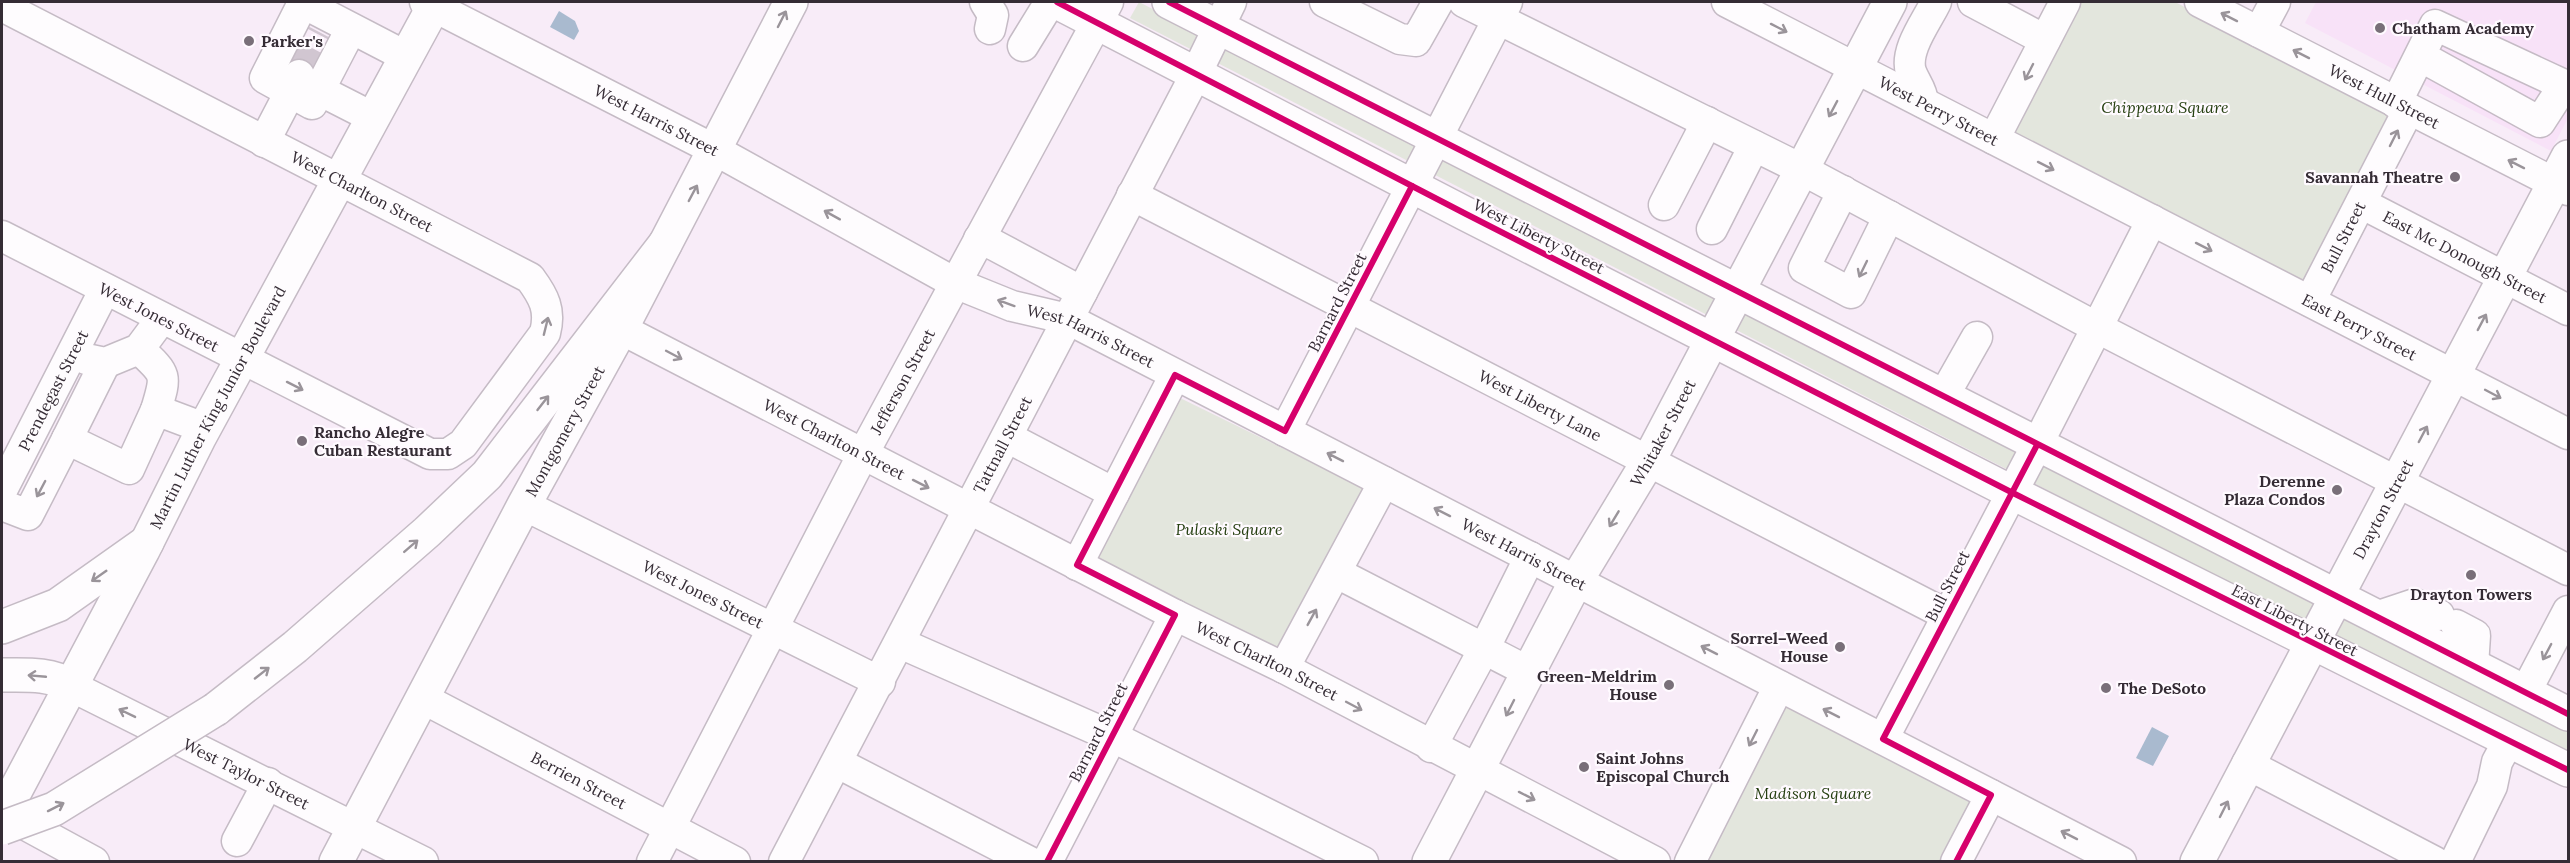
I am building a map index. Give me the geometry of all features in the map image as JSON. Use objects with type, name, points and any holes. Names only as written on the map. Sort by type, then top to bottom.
[{"type":"main road","name":"Montgomery Street","points":[[336,861],[524,505],[621,329],[792,2]]},
{"type":"main road","points":[[1169,2],[1225,15],[1435,138],[2568,714]]},
{"type":"main road","name":"Whitaker Street","points":[[1429,861],[1576,581],[1649,460],[1890,2]]},
{"type":"main road","name":"Martin Luther King Junior Boulevard","points":[[2,819],[204,428],[243,360],[431,3]]},
{"type":"main road","name":"West Liberty Street","points":[[1050,5],[1102,12],[1196,74],[2011,492]]},
{"type":"main road","name":"Drayton Street","points":[[2197,861],[2335,596],[2506,277],[2564,177]]},
{"type":"main road","points":[[2,819],[54,809],[216,709],[303,640],[427,532],[487,475],[665,244]]},
{"type":"main road","name":"East Liberty Street","points":[[2011,492],[2568,770]]},
{"type":"main road","points":[[2,627],[58,605],[147,542]]},
{"type":"main road","points":[[2,675],[59,678],[71,686]]},
{"type":"street","points":[[1325,2],[1400,39],[1416,41],[1438,2]]},
{"type":"street","points":[[1464,2],[1503,10],[1707,122],[1801,169],[2096,327],[2398,480],[2568,570]]},
{"type":"street","name":"West Perry Street","points":[[1727,2],[2152,220]]},
{"type":"street","points":[[1923,102],[1922,93],[1911,71],[1911,52],[1936,2]]},
{"type":"street","points":[[1973,2],[2045,40]]},
{"type":"street","points":[[1994,139],[2065,2]]},
{"type":"street","name":"West Hull Street","points":[[2200,2],[2403,106],[2564,177]]},
{"type":"street","points":[[2259,32],[2275,2]]},
{"type":"street","points":[[372,117],[303,86],[265,78],[303,3],[334,26],[405,56]]},
{"type":"street","name":"West Harris Street","points":[[431,3],[715,150],[955,283],[1012,306],[1068,320],[2121,861]]},
{"type":"street","points":[[992,22],[1050,5]]},
{"type":"street","name":"West Charlton Street","points":[[2,6],[339,180],[509,280],[530,278],[541,293],[549,317],[546,333],[463,444],[448,454]]},
{"type":"street","name":"Barnard Street","points":[[1285,431],[1503,10]]},
{"type":"street","name":"Jefferson Street","points":[[652,861],[863,454],[1102,12]]},
{"type":"street","name":"Tattnall Street","points":[[784,861],[838,763],[1225,15]]},
{"type":"street","points":[[264,142],[303,86],[334,26]]},
{"type":"street","name":"Bull Street","points":[[2310,302],[2361,203],[2403,106],[2420,56]]},
{"type":"street","points":[[1664,205],[1707,122]]},
{"type":"street","points":[[1712,229],[1754,146]]},
{"type":"street","points":[[1842,191],[1804,268],[1851,293],[1889,216]]},
{"type":"street","name":"West Liberty Lane","points":[[1132,195],[1947,615]]},
{"type":"street","name":"East Mc Donough Street","points":[[2361,203],[2568,310]]},
{"type":"street","name":"Bull Street","points":[[1883,739],[2152,220]]},
{"type":"street","name":"East Perry Street","points":[[2152,220],[2568,434]]},
{"type":"street","name":"West Jones Street","points":[[2,236],[430,454],[448,454]]},
{"type":"street","points":[[979,239],[994,244],[1082,292]]},
{"type":"street","name":"Prendegast Street","points":[[2,490],[105,289]]},
{"type":"street","points":[[73,352],[93,362],[105,363],[139,349],[162,318]]},
{"type":"street","name":"West Charlton Street","points":[[621,329],[1077,565],[1284,668],[1431,747],[1655,861]]},
{"type":"street","points":[[1943,397],[1977,337]]},
{"type":"street","points":[[67,439],[129,469],[156,410],[165,382],[159,367],[139,349]]},
{"type":"street","points":[[2,505],[28,515],[105,363]]},
{"type":"street","points":[[1077,565],[1175,375]]},
{"type":"street","points":[[156,410],[204,428]]},
{"type":"street","points":[[1007,437],[1114,492]]},
{"type":"street","points":[[1284,668],[1384,482]]},
{"type":"street","name":"West Jones Street","points":[[524,505],[880,682]]},
{"type":"street","points":[[1431,747],[1530,557]]},
{"type":"street","points":[[1337,573],[1529,672]]},
{"type":"street","points":[[2376,617],[2415,604],[2447,620],[2475,635],[2473,666]]},
{"type":"street","points":[[2525,693],[2568,611]]},
{"type":"street","name":"Barnard Street","points":[[1047,861],[1175,615]]},
{"type":"street","points":[[900,643],[1111,736],[1363,861]]},
{"type":"street","name":"West Taylor Street","points":[[71,686],[423,861]]},
{"type":"street","points":[[1690,861],[1779,686]]},
{"type":"street","name":"Berrien Street","points":[[422,698],[735,861]]},
{"type":"street","points":[[2455,861],[2492,786],[2497,762],[2509,740]]},
{"type":"street","points":[[838,763],[1030,861]]},
{"type":"street","points":[[2247,764],[2435,861]]},
{"type":"street","points":[[237,841],[268,783]]},
{"type":"street","points":[[1956,861],[1991,795]]},
{"type":"street","points":[[2,819],[94,861]]},
{"type":"shaded area","points":[[2316,2],[2568,2],[2568,118],[2551,151],[2305,23]]},
{"type":"green space","points":[[1139,2],[2568,732],[2568,758],[1130,18]]},
{"type":"green space","name":"Chippewa Square","points":[[2076,2],[2175,2],[2393,113],[2303,289],[2007,134]]},
{"type":"green space","name":"Pulaski Square","points":[[1176,396],[1368,490],[1282,662],[1091,568]]},
{"type":"green space","name":"Madison Square","points":[[1783,701],[1980,801],[1947,861],[1701,862]]},
{"type":"water","points":[[559,11],[575,21],[579,31],[574,40],[550,27]]},
{"type":"water","points":[[2152,727],[2169,736],[2153,766],[2136,758]]},
{"type":"tunnel","points":[[299,75],[321,33]]},
{"type":"cycle path","points":[[1057,2],[2011,492],[2568,770]]},
{"type":"cycle path","points":[[1169,2],[2568,714]]},
{"type":"cycle path","points":[[1047,862],[1175,615],[1077,565],[1175,375],[1285,431],[1412,186]]},
{"type":"cycle path","points":[[1956,862],[1991,795],[1883,739],[2037,445]]},
{"type":"place","name":"Chatham Academy","points":[[2380,28]]},
{"type":"place","name":"Parker's","points":[[249,41]]},
{"type":"place","name":"Savannah Theatre","points":[[2455,177]]},
{"type":"place","name":"Rancho Alegre Cuban Restaurant","points":[[302,441]]},
{"type":"place","name":"Derenne Plaza Condos","points":[[2337,490]]},
{"type":"place","name":"Drayton Towers","points":[[2471,575]]},
{"type":"place","name":"Sorrel–Weed House","points":[[1840,647]]},
{"type":"place","name":"Green-Meldrim House","points":[[1669,685]]},
{"type":"place","name":"The DeSoto","points":[[2106,688]]},
{"type":"place","name":"Saint Johns Episcopal Church","points":[[1584,767]]}]
